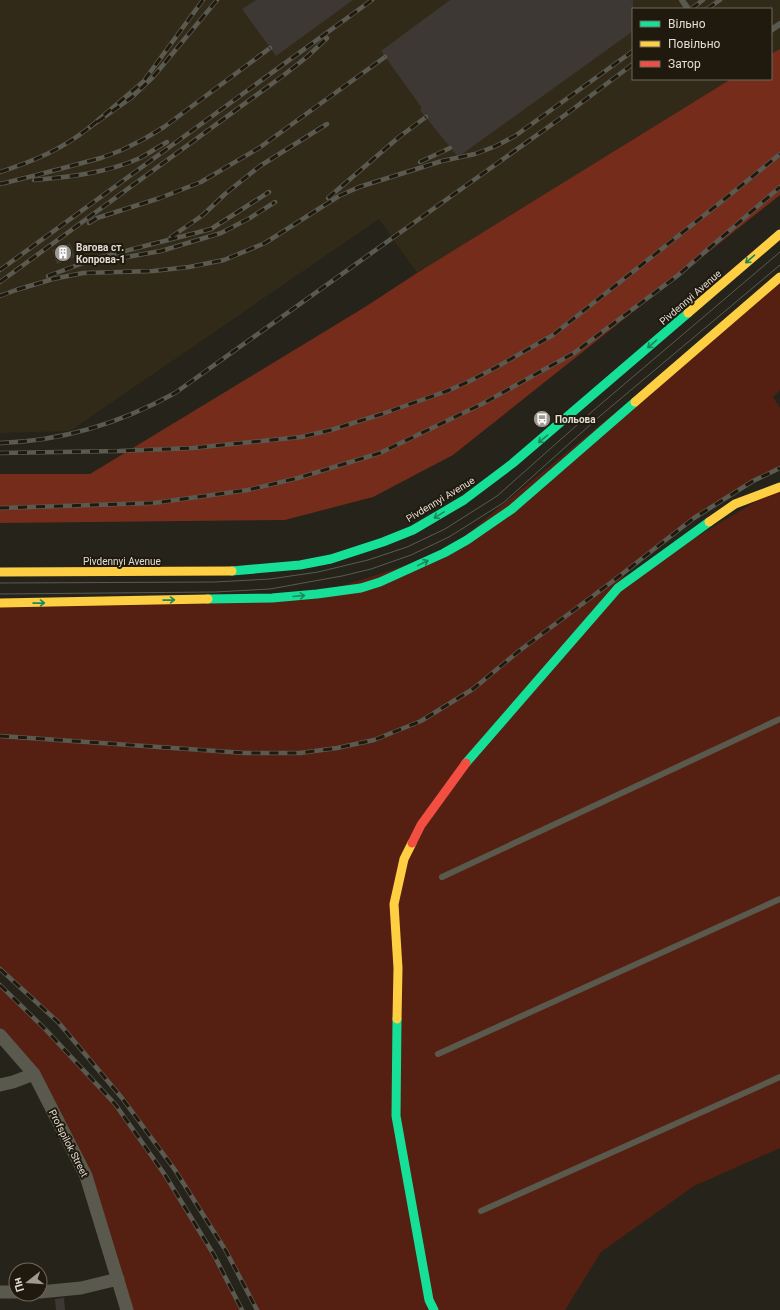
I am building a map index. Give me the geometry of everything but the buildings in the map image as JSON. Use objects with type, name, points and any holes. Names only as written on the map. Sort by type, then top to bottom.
[{"type":"main road","name":"Pivdennyi Avenue","points":[[0,572],[237,571],[300,565],[331,559],[383,542],[413,530],[464,500],[513,463],[780,234]]},
{"type":"main road","points":[[0,604],[272,598],[361,588],[380,582],[444,553],[467,540],[512,509],[780,277]]},
{"type":"main road","points":[[434,1310],[429,1300],[422,1268],[396,1116],[398,968],[394,904],[404,859],[421,825],[459,771],[618,588],[735,504],[780,487]]},
{"type":"street","name":"Profspilok Street","points":[[0,1035],[34,1074],[86,1176],[127,1310]]},
{"type":"street","points":[[0,1085],[34,1074]]},
{"type":"street","points":[[48,1291],[81,1288],[118,1279]]},
{"type":"lane","points":[[442,877],[780,719]]},
{"type":"lane","points":[[438,1054],[780,899]]},
{"type":"lane","points":[[481,1211],[780,1077]]},
{"type":"shaded area","points":[[0,0],[780,0],[780,49],[772,53],[772,8],[632,8],[632,80],[729,80],[417,273],[379,219],[70,431],[0,433]]},
{"type":"shaded area","points":[[780,49],[780,195],[453,455],[373,497],[285,520],[0,523],[0,474],[90,474],[365,307],[417,273],[729,80],[772,80],[772,53]]},
{"type":"shaded area","points":[[780,277],[780,390],[773,397],[780,408],[780,468],[753,481],[694,518],[613,581],[646,567],[780,487],[780,1148],[694,1186],[601,1252],[565,1310],[257,1310],[226,1251],[175,1170],[122,1098],[58,1022],[0,969],[0,603],[317,594],[444,553]]},
{"type":"shaded area","points":[[0,985],[46,1030],[115,1104],[165,1175],[214,1255],[242,1310],[127,1310],[86,1176],[34,1074],[0,1035]]},
{"type":"tram line","points":[[0,583],[215,582],[270,579],[318,572],[368,560],[407,547],[445,529],[497,496],[595,409],[780,252]]},
{"type":"tram line","points":[[0,594],[215,592],[270,589],[342,576],[371,569],[411,555],[449,537],[503,503],[600,416],[780,265]]},
{"type":"railway","points":[[203,0],[143,82],[90,127],[131,98],[153,77],[217,0]]},
{"type":"railway","points":[[0,270],[372,0]]},
{"type":"railway","points":[[692,8],[703,0]]},
{"type":"railway","points":[[708,8],[720,0]]},
{"type":"railway","points":[[0,282],[284,75],[308,56],[327,38]]},
{"type":"railway","points":[[0,184],[101,158],[144,139],[164,127],[270,48]]},
{"type":"railway","points":[[0,296],[53,279],[83,273],[153,271],[189,267],[224,260],[265,243],[339,196],[359,187],[442,161],[475,154],[496,146],[515,136],[632,52]]},
{"type":"railway","points":[[89,223],[97,218],[160,198],[201,182],[259,148],[385,57]]},
{"type":"railway","points":[[0,443],[46,439],[90,428],[134,413],[175,393],[565,115],[632,65]]},
{"type":"railway","points":[[328,198],[399,137],[426,117]]},
{"type":"railway","points":[[171,237],[203,215],[225,194],[260,166],[327,124]]},
{"type":"railway","points":[[0,172],[47,154],[90,127]]},
{"type":"railway","points":[[34,180],[74,176],[101,171],[140,158],[167,142]]},
{"type":"railway","points":[[420,162],[450,148]]},
{"type":"railway","points":[[0,453],[193,448],[301,437],[331,430],[382,414],[447,391],[495,368],[553,335],[780,154]]},
{"type":"railway","points":[[0,508],[154,503],[248,490],[298,478],[380,453],[482,404],[574,353],[677,276],[780,187]]},
{"type":"railway","points":[[48,276],[94,259],[211,229],[269,192]]},
{"type":"railway","points":[[121,258],[161,251],[221,233],[250,218],[275,202]]},
{"type":"railway","points":[[0,736],[245,753],[300,753],[337,748],[374,740],[421,721],[473,689],[519,651],[694,518],[753,481],[780,468]]},
{"type":"railway","points":[[0,969],[58,1022],[122,1098],[175,1170],[226,1251],[257,1310]]},
{"type":"railway","points":[[0,985],[46,1030],[115,1104],[165,1175],[214,1255],[242,1310]]},
{"type":"traffic: fast","points":[[232,571],[300,565],[331,559],[383,542],[413,530],[464,500],[513,463],[688,313]]},
{"type":"traffic: fast","points":[[208,599],[272,598],[361,588],[380,582],[444,553],[467,540],[512,509],[635,402]]},
{"type":"traffic: fast","points":[[466,763],[618,588],[709,522]]},
{"type":"traffic: fast","points":[[397,1019],[396,1116],[429,1300],[434,1310]]},
{"type":"traffic: slow","points":[[688,313],[780,234]]},
{"type":"traffic: slow","points":[[635,402],[780,277]]},
{"type":"traffic: slow","points":[[709,522],[735,504],[780,487]]},
{"type":"traffic: slow","points":[[0,572],[232,571]]},
{"type":"traffic: slow","points":[[0,603],[208,599]]},
{"type":"traffic: slow","points":[[397,1019],[398,968],[394,904],[404,859],[412,843]]},
{"type":"traffic: jam","points":[[412,843],[421,825],[466,763]]},
{"type":"place","name":"Вагова ст. Копрова-1","points":[[63,253]]},
{"type":"place","name":"Польова","points":[[542,419]]}]
